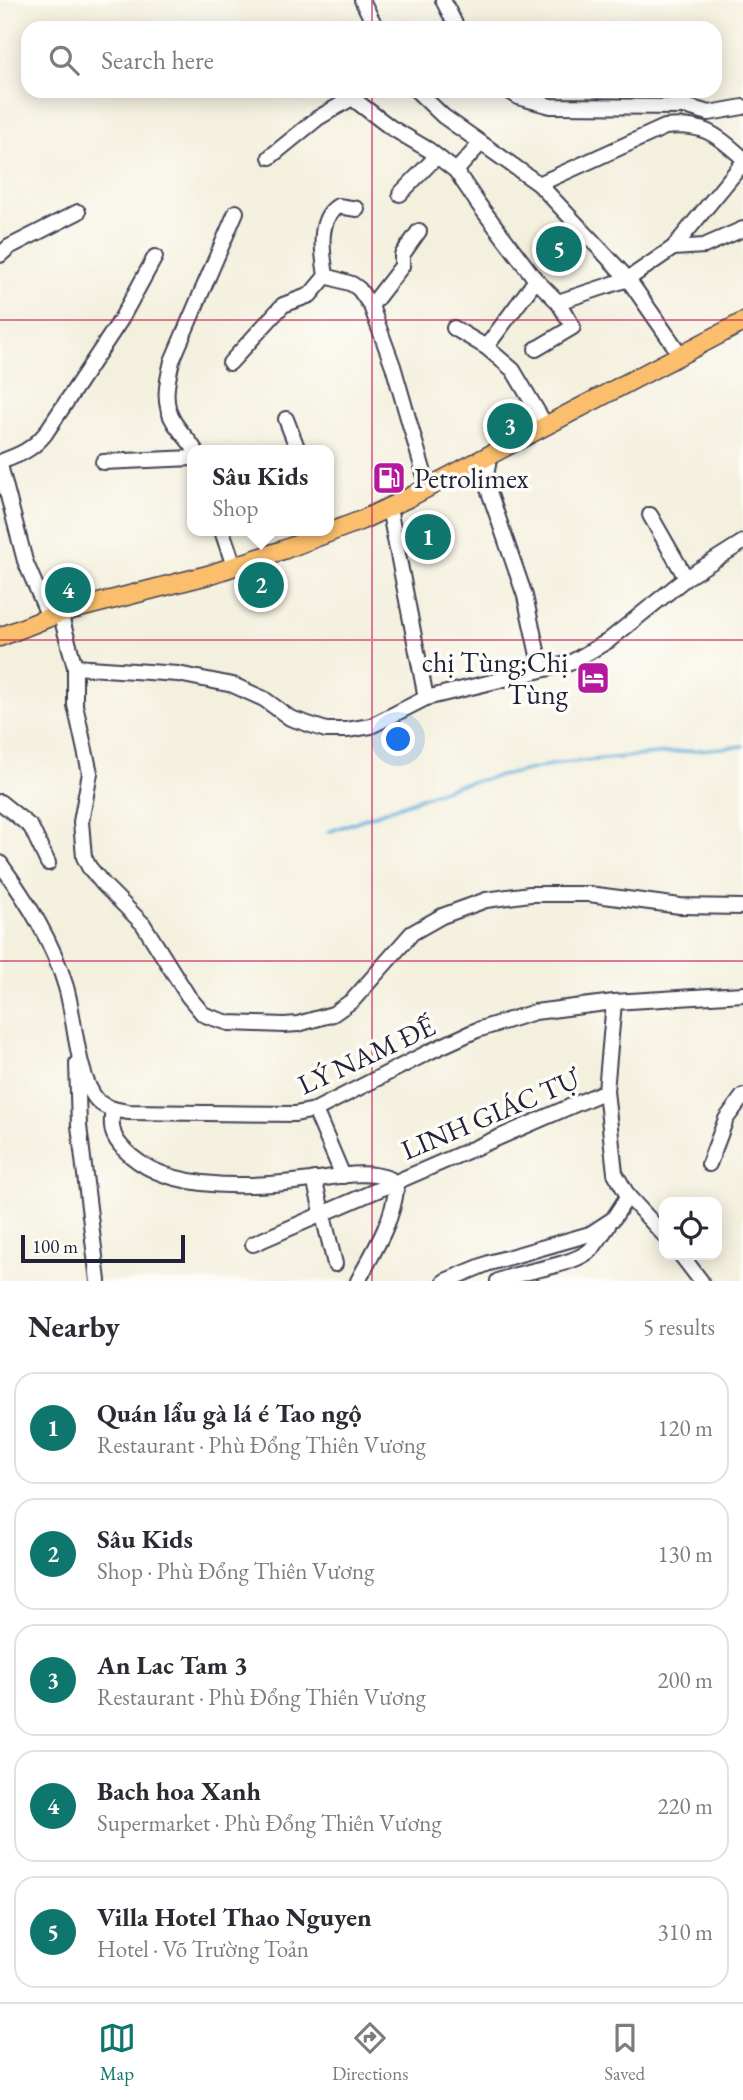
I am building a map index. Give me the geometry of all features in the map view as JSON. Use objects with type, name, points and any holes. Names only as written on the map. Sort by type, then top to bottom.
[{"type":"main road","points":[[334,529],[389,508],[743,322]]},
{"type":"main road","points":[[0,637],[54,615],[234,566],[316,536]]},
{"type":"street","points":[[362,0],[372,21]]},
{"type":"street","points":[[443,0],[454,21]]},
{"type":"street","points":[[270,157],[318,118],[352,98],[390,127],[429,150],[436,158],[456,170],[479,205],[536,279],[558,302],[573,327],[536,349]]},
{"type":"street","points":[[425,98],[443,116],[539,184],[628,279],[680,354]]},
{"type":"street","points":[[521,98],[551,106],[688,107],[709,113],[743,107]]},
{"type":"street","points":[[539,184],[650,133],[676,126],[687,125],[708,130],[743,160],[673,248],[628,279],[558,302]]},
{"type":"street","points":[[456,170],[481,143]]},
{"type":"street","points":[[400,194],[436,158]]},
{"type":"street","points":[[230,363],[283,305],[310,295],[326,276],[323,234],[330,212],[338,206],[357,209]]},
{"type":"street","points":[[0,255],[9,247],[78,212]]},
{"type":"street","points":[[191,445],[173,421],[166,402],[167,384],[172,361],[236,212]]},
{"type":"street","points":[[673,248],[704,246],[743,229]]},
{"type":"street","points":[[371,306],[402,266],[402,256],[419,231]]},
{"type":"street","points":[[155,257],[120,321],[45,434],[35,446],[0,463],[25,561],[54,615],[75,667],[75,705],[90,773],[81,822],[84,857],[104,885],[143,924],[188,996],[203,1014],[229,1023],[284,1025],[333,1014],[353,1000],[412,933],[442,916],[486,900],[530,894],[589,894],[680,906],[743,907]]},
{"type":"street","points":[[326,276],[359,289],[371,306],[393,366],[428,487]]},
{"type":"street","points":[[486,346],[536,279]]},
{"type":"street","points":[[454,328],[486,346],[513,370],[546,426]]},
{"type":"street","points":[[286,419],[296,445]]},
{"type":"street","points":[[490,455],[485,480],[525,596],[541,669]]},
{"type":"street","points":[[103,462],[187,458]]},
{"type":"street","points":[[389,508],[426,698]]},
{"type":"street","points":[[650,515],[686,578]]},
{"type":"street","points":[[224,536],[234,566]]},
{"type":"street","points":[[75,667],[168,673],[233,685],[264,699],[290,718],[326,730],[371,726],[426,698],[570,663],[608,641],[686,578],[743,542]]},
{"type":"street","points":[[0,802],[31,827],[48,863]]},
{"type":"street","points":[[0,863],[54,953],[66,986],[86,1081],[98,1101],[113,1109],[111,1130],[124,1150],[142,1165],[173,1177],[226,1186],[378,1175],[394,1183],[396,1196],[386,1226],[358,1281]]},
{"type":"street","name":"LÝ NAM ĐẾ","points":[[113,1109],[128,1112],[277,1115],[315,1110],[477,1030],[535,1012],[614,1002],[743,994]]},
{"type":"street","points":[[614,1002],[606,1091],[615,1173],[628,1196],[659,1230]]},
{"type":"street","points":[[78,1044],[76,1078],[79,1126],[98,1281]]},
{"type":"street","name":"LINH GIÁC TỰ","points":[[253,1244],[606,1091]]},
{"type":"street","points":[[709,1164],[726,1119],[743,1096]]},
{"type":"street","points":[[315,1110],[343,1176]]},
{"type":"street","points":[[314,1180],[335,1264]]},
{"type":"street","points":[[498,1281],[517,1273],[548,1268],[587,1252],[628,1196]]},
{"type":"street","points":[[445,1281],[489,1263],[590,1234],[613,1219]]},
{"type":"street","points":[[685,1260],[701,1281]]},
{"type":"waterway","points":[[328,832],[457,785],[561,763],[743,746]]},
{"type":"place","name":"Villa Hotel Thao Nguyen","points":[[559,249]]},
{"type":"place","name":"An Lac Tam 3","points":[[510,426]]},
{"type":"place","name":"Petrolimex","points":[[389,478]]},
{"type":"place","name":"Quán lẩu gà lá é Tao ngộ","points":[[428,537]]},
{"type":"place","name":"Sâu Kids","points":[[261,585]]},
{"type":"place","name":"Bach hoa Xanh","points":[[68,590]]},
{"type":"place","name":"chị Tùng;Chị Tùng","points":[[593,678]]}]
